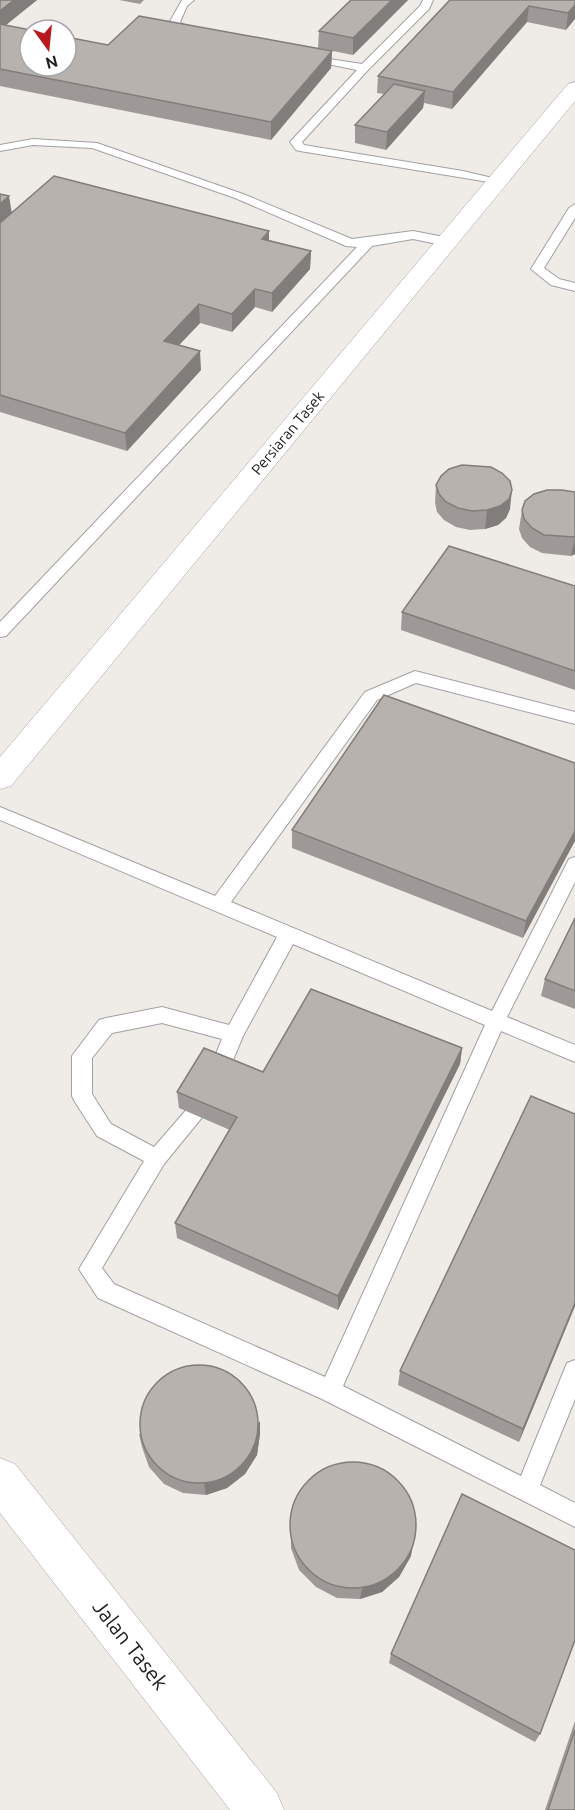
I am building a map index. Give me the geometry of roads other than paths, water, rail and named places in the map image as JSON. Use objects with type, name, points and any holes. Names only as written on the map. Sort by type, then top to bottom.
[{"type":"street","name":"Persiaran Tasek","points":[[0,778],[575,88]]},
{"type":"street","name":"Jalan Tasek","points":[[0,1479],[260,1810]]},
{"type":"lane","points":[[189,0],[183,4],[174,23],[192,35],[204,37]]},
{"type":"lane","points":[[428,0],[425,8],[364,68],[296,142],[300,148],[463,174],[497,182]]},
{"type":"lane","points":[[295,55],[364,68]]},
{"type":"lane","points":[[0,148],[33,142],[93,145],[239,196],[350,243],[366,245],[388,238],[415,235],[447,242]]},
{"type":"lane","points":[[575,208],[537,269],[555,282],[575,287]]},
{"type":"lane","points":[[0,632],[366,245]]},
{"type":"lane","points":[[219,904],[371,696],[415,676],[575,718]]},
{"type":"lane","points":[[0,813],[575,1054]]},
{"type":"lane","points":[[330,1390],[496,1021],[575,864]]},
{"type":"lane","points":[[219,1071],[234,1034],[289,933]]},
{"type":"lane","points":[[157,1158],[104,1130],[82,1096],[82,1056],[106,1026],[162,1015],[234,1034]]},
{"type":"lane","points":[[194,1115],[157,1158],[90,1269],[106,1291],[330,1390],[575,1515]]},
{"type":"lane","points":[[527,1490],[575,1371]]}]
